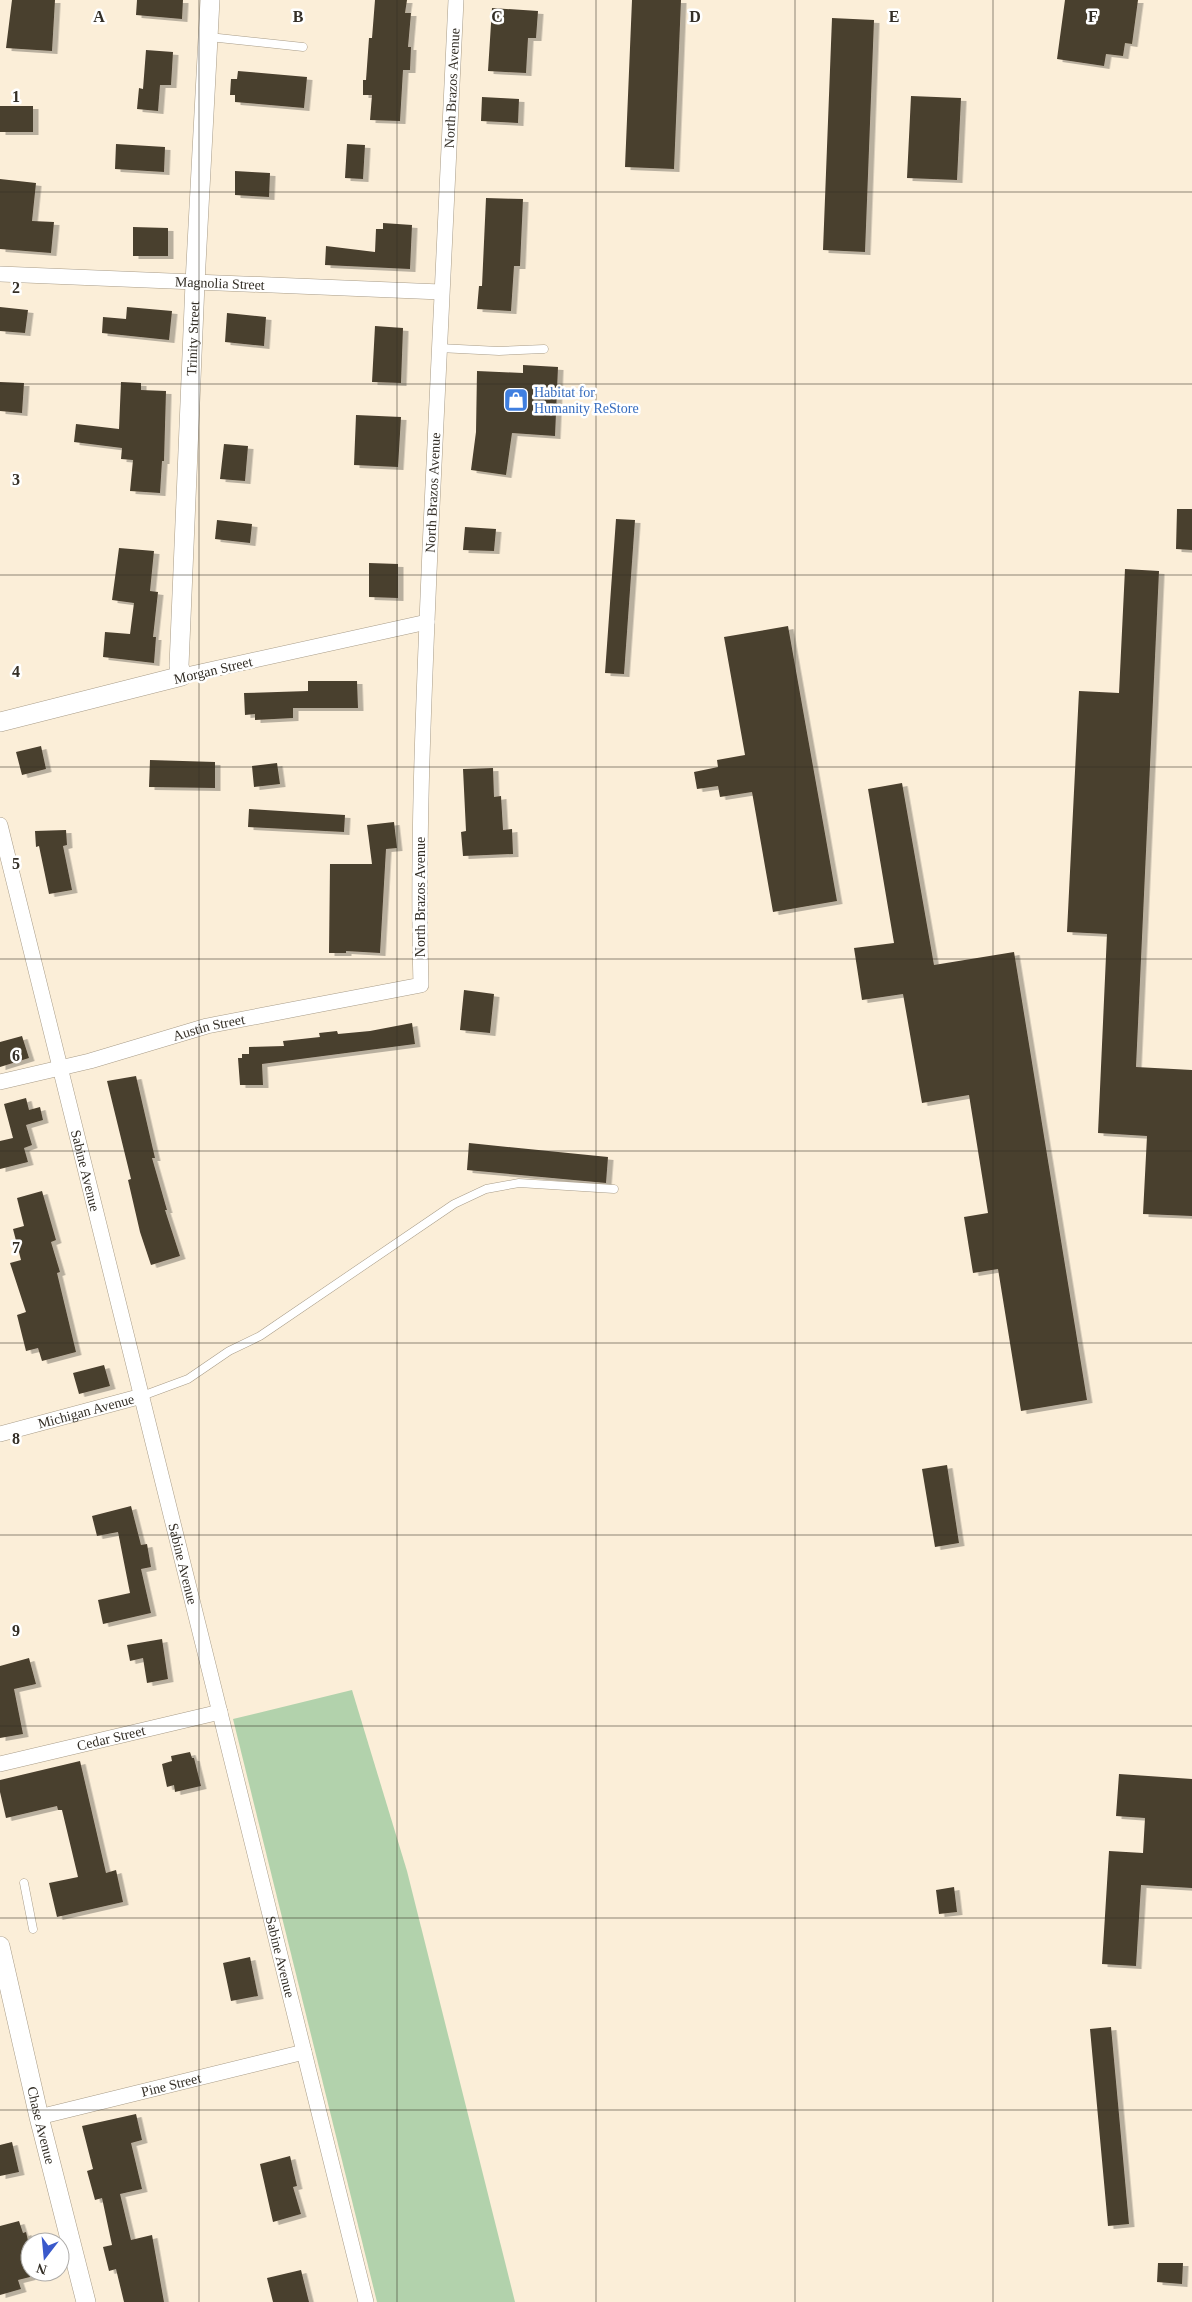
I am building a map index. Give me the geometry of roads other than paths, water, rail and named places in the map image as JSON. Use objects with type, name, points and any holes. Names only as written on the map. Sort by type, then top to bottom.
[{"type":"street","name":"Trinity Street","points":[[182,676],[179,666],[195,283],[210,0]]},
{"type":"street","name":"North Brazos Avenue","points":[[421,985],[418,887],[427,622],[456,0]]},
{"type":"street","name":"Magnolia Street","points":[[0,274],[441,292]]},
{"type":"street","name":"Morgan Street","points":[[0,722],[182,676],[427,622]]},
{"type":"street","name":"Sabine Avenue","points":[[0,826],[366,2302]]},
{"type":"street","name":"Austin Street","points":[[0,1082],[60,1068],[206,1026],[421,985]]},
{"type":"street","name":"Michigan Avenue","points":[[0,1434],[142,1396]]},
{"type":"street","name":"Cedar Street","points":[[0,1764],[220,1712]]},
{"type":"street","name":"Chase Avenue","points":[[0,1946],[39,2117],[86,2302]]},
{"type":"street","name":"Pine Street","points":[[39,2117],[304,2052]]},
{"type":"lane","points":[[209,37],[303,47]]},
{"type":"lane","points":[[439,348],[499,351],[544,349]]},
{"type":"lane","points":[[142,1396],[188,1379],[229,1351],[260,1336],[454,1204],[486,1189],[519,1183],[614,1189]]},
{"type":"lane","points":[[24,1884],[33,1929]]},
{"type":"place","name":"Habitat for Humanity ReStore","points":[[516,400]]}]
